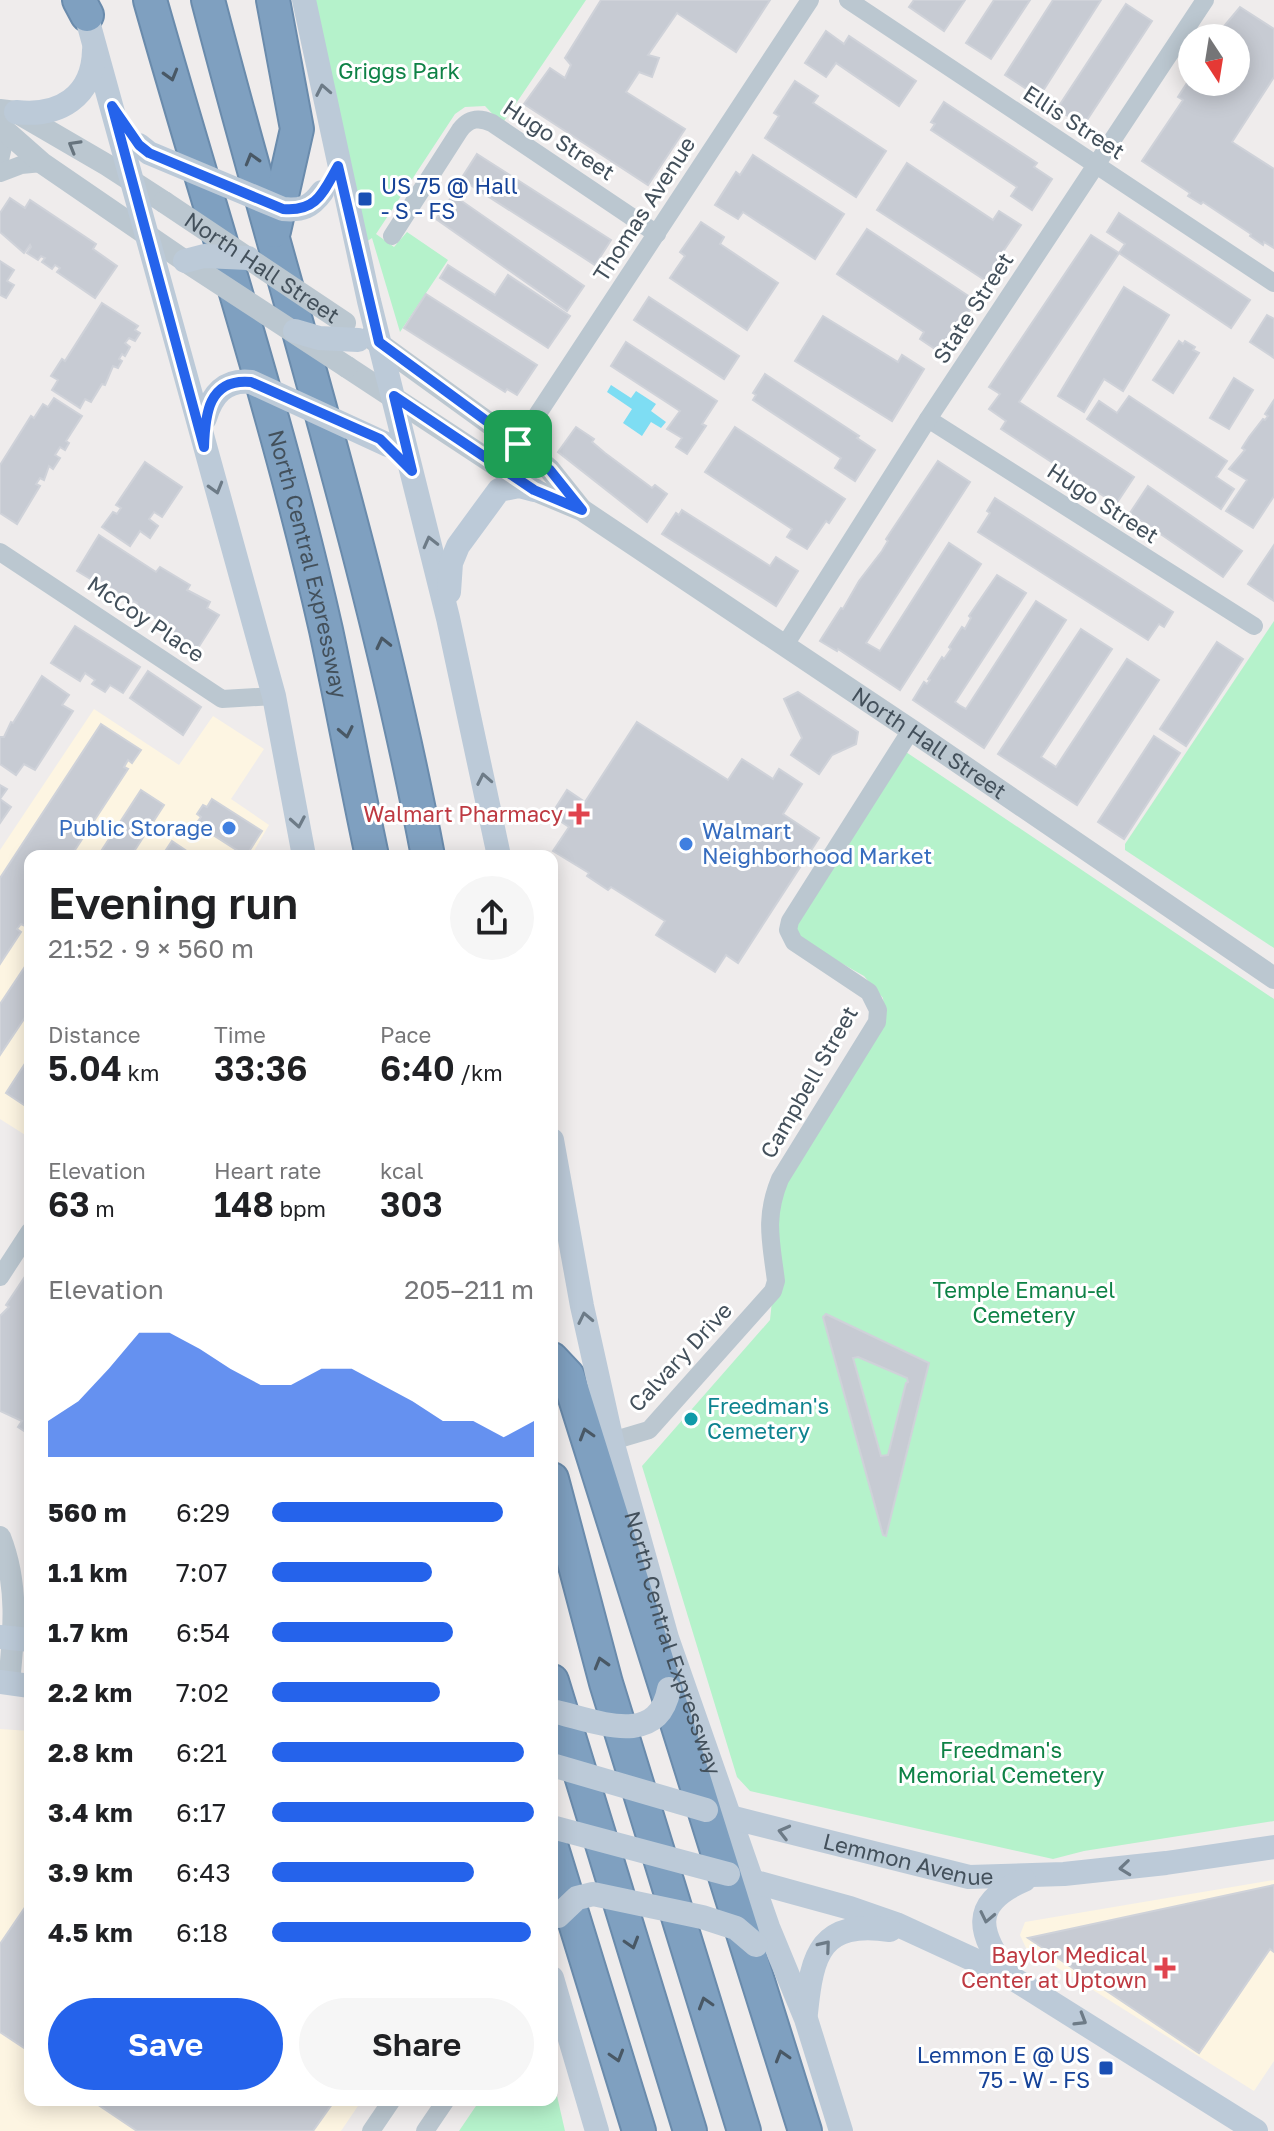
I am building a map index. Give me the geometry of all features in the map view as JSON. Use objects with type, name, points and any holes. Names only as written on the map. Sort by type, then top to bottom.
[{"type":"highway","name":"North Central Expressway","points":[[150,0],[299,525],[325,629],[371,850]]},
{"type":"highway","points":[[208,0],[374,606],[427,850]]},
{"type":"highway","points":[[273,0],[297,129],[274,234]]},
{"type":"highway","points":[[558,1365],[568,1376],[805,2131]]},
{"type":"highway","points":[[558,1502],[606,1683],[744,2131]]},
{"type":"highway","points":[[558,1701],[690,2131]]},
{"type":"highway","points":[[558,1868],[639,2131]]},
{"type":"main road","points":[[304,0],[338,166],[361,335],[394,396],[448,618],[498,850]]},
{"type":"main road","points":[[86,15],[274,696],[303,850]]},
{"type":"main road","points":[[5,120],[55,110],[72,100],[86,84],[94,65],[86,15]]},
{"type":"main road","points":[[112,106],[139,145],[149,153],[283,209],[299,210],[314,203],[338,166]]},
{"type":"main road","points":[[166,305],[167,281],[177,261],[204,256],[248,258]]},
{"type":"main road","points":[[295,331],[319,338],[361,335]]},
{"type":"main road","points":[[204,447],[205,418],[212,399],[220,391],[241,381],[251,382],[388,445],[412,471]]},
{"type":"main road","points":[[448,618],[451,563],[458,546],[499,490],[519,486],[534,490]]},
{"type":"main road","name":"North Central Expressway","points":[[558,1173],[582,1306],[612,1441],[667,1638],[730,1817],[740,1878],[806,2019],[841,2131]]},
{"type":"main road","points":[[558,1712],[621,1726],[640,1727],[650,1722],[667,1703],[667,1638]]},
{"type":"main road","name":"Lemmon Avenue","points":[[558,1767],[730,1817],[969,1877],[1034,1876],[1166,1863],[1274,1847]]},
{"type":"main road","points":[[558,1829],[850,1908],[896,1924],[1009,1976],[1256,2131]]},
{"type":"main road","points":[[1009,1976],[987,1942],[983,1922],[990,1901],[1000,1892],[1034,1876]]},
{"type":"main road","points":[[558,1919],[577,1898],[593,1894],[702,1917],[736,1928],[756,1945],[806,2019]]},
{"type":"main road","points":[[806,2019],[814,1962],[822,1946],[835,1934],[856,1929],[888,1930],[938,1943]]},
{"type":"main road","points":[[558,2016],[597,2131]]},
{"type":"street","name":"Thomas Avenue","points":[[518,444],[810,0]]},
{"type":"street","name":"Ellis Street","points":[[848,0],[1274,283]]},
{"type":"street","name":"State Street","points":[[785,645],[928,419],[1205,0]]},
{"type":"street","points":[[0,160],[5,120]]},
{"type":"street","name":"North Hall Street","points":[[5,120],[42,163],[145,232],[177,261],[295,331],[534,490],[582,510],[1274,978]]},
{"type":"street","name":"North Hall Street","points":[[5,120],[132,180],[248,258],[518,444],[550,470],[582,510]]},
{"type":"street","name":"Hugo Street","points":[[392,236],[460,130],[473,120],[492,123],[657,234]]},
{"type":"street","points":[[0,173],[21,165],[42,163]]},
{"type":"street","name":"Hugo Street","points":[[928,419],[1254,626]]},
{"type":"street","name":"McCoy Place","points":[[0,552],[222,699],[274,696]]},
{"type":"street","name":"Campbell Street","points":[[773,1291],[776,1281],[769,1213],[773,1196],[780,1179],[877,1022],[878,1010],[869,992],[791,938],[788,930],[790,921],[911,730]]},
{"type":"street","points":[[0,1277],[24,1240]]},
{"type":"street","name":"Calvary Drive","points":[[612,1441],[649,1430],[773,1291]]},
{"type":"street","points":[[0,1537],[11,1574],[15,1606],[13,1684]]},
{"type":"street","points":[[371,2131],[388,2106]]},
{"type":"street","points":[[425,2131],[442,2106]]},
{"type":"shaded area","points":[[94,709],[179,765],[213,716],[264,749],[231,799],[269,825],[254,850],[24,850],[24,1134],[0,1119],[0,850]]},
{"type":"shaded area","points":[[0,1729],[24,1731],[24,2106],[358,2106],[341,2131],[0,2131]]},
{"type":"shaded area","name":"Baylor Medical Center at Uptown","points":[[1274,1880],[1274,2061],[1254,2091],[1026,1948],[1020,1935],[1025,1922]]},
{"type":"green space","name":"Griggs Park","points":[[315,0],[586,0],[502,124],[485,106],[465,107],[455,114],[376,234],[394,247],[407,232],[448,260],[400,332],[372,238],[366,242]]},
{"type":"green space","points":[[1274,621],[1274,948],[1125,850],[1125,844]]},
{"type":"green space","name":"Temple Emanu-el Cemetery","points":[[903,750],[1274,999],[1274,1821],[1084,1851],[1053,1859],[750,1791],[737,1777],[642,1466],[770,1320],[779,1235],[779,1202],[788,1179],[885,1019],[883,998],[864,976],[802,941],[797,924]]},
{"type":"green space","points":[[558,2100],[565,2131],[459,2131],[476,2106],[558,2106]]},
{"type":"water","points":[[611,385],[631,398],[636,391],[656,404],[651,411],[666,422],[661,428],[651,422],[642,436],[623,423],[632,409],[607,392]]},
{"type":"building","points":[[601,0],[770,0],[736,52],[677,13],[648,55],[659,58],[652,77],[639,72],[626,92],[685,129],[648,185],[524,104],[550,68],[565,78],[571,65],[565,58]]},
{"type":"building","points":[[914,0],[965,0],[944,31],[909,7]]},
{"type":"building","points":[[994,0],[1030,0],[991,59],[966,43]]},
{"type":"building","points":[[1053,0],[1101,0],[1039,97],[1005,75]]},
{"type":"building","points":[[1126,4],[1152,21],[1083,126],[1057,109]]},
{"type":"building","points":[[1240,7],[1274,29],[1274,77],[1232,142],[1274,169],[1274,248],[1264,242],[1263,245],[1203,202],[1201,204],[1188,196],[1190,193],[1142,161],[1183,100],[1179,96],[1250,96],[1250,24],[1226,24]]},
{"type":"building","points":[[826,31],[844,44],[849,36],[916,81],[899,106],[836,63],[826,77],[805,63]]},
{"type":"building","points":[[795,81],[818,96],[813,103],[886,151],[856,197],[765,138],[779,116],[774,113]]},
{"type":"building","points":[[944,102],[1037,163],[1034,167],[1052,179],[1032,210],[1011,196],[1017,187],[931,130],[935,124],[931,122]]},
{"type":"building","points":[[477,154],[611,240],[595,265],[461,179]]},
{"type":"building","points":[[753,155],[844,214],[815,259],[743,212],[738,219],[715,205],[736,172],[740,175]]},
{"type":"building","points":[[907,163],[993,220],[999,211],[1021,225],[1000,256],[1004,258],[988,282],[877,210]]},
{"type":"building","points":[[453,195],[584,286],[567,311],[436,219]]},
{"type":"building","points":[[10,198],[25,208],[30,200],[96,244],[93,249],[117,266],[95,298],[57,272],[60,268],[55,265],[52,269],[42,262],[45,258],[41,256],[38,260],[27,253],[30,245],[24,253],[0,232],[0,213]]},
{"type":"building","points":[[1119,213],[1250,300],[1231,328],[1119,253],[1125,244],[1107,232]]},
{"type":"building","points":[[701,222],[724,237],[720,244],[778,283],[747,330],[670,278],[685,256],[680,252]]},
{"type":"building","points":[[867,229],[976,301],[941,353],[920,339],[924,332],[837,274]]},
{"type":"building","points":[[1091,235],[1119,253],[1019,402],[1134,477],[1116,504],[1001,429],[1006,421],[989,409],[1000,394],[989,387]]},
{"type":"building","points":[[0,261],[14,270],[7,281],[14,285],[6,298],[0,295]]},
{"type":"building","points":[[448,265],[495,295],[508,275],[570,316],[548,348],[440,278]]},
{"type":"building","points":[[1124,287],[1169,315],[1123,391],[1104,379],[1084,412],[1058,396]]},
{"type":"building","points":[[426,294],[537,365],[517,395],[507,389],[505,392],[404,328]]},
{"type":"building","points":[[649,297],[739,356],[724,379],[634,320]]},
{"type":"building","points":[[102,303],[138,326],[135,330],[140,333],[135,341],[129,338],[125,343],[130,347],[119,359],[122,361],[118,368],[113,366],[105,385],[102,384],[91,402],[85,399],[80,408],[52,390],[58,380],[51,376],[62,359],[65,361]]},
{"type":"building","points":[[1267,315],[1274,319],[1274,358],[1250,342]]},
{"type":"building","points":[[823,316],[898,362],[902,355],[924,369],[892,421],[795,361]]},
{"type":"building","points":[[1179,341],[1195,347],[1193,350],[1199,353],[1173,393],[1153,380]]},
{"type":"building","points":[[626,342],[717,401],[702,424],[706,426],[687,454],[676,447],[682,438],[667,429],[680,411],[611,366]]},
{"type":"building","points":[[765,374],[859,436],[857,438],[875,450],[855,481],[835,468],[841,458],[753,400],[756,395],[753,393]]},
{"type":"building","points":[[1234,378],[1253,390],[1229,429],[1210,418]]},
{"type":"building","points":[[1129,396],[1227,461],[1216,477],[1234,489],[1221,509],[1087,419],[1099,401],[1117,413]]},
{"type":"building","points":[[54,398],[82,416],[66,441],[69,443],[65,450],[60,447],[55,455],[60,458],[53,469],[49,466],[44,480],[40,478],[36,484],[40,486],[17,524],[0,513],[0,465],[31,416],[34,418],[43,404],[48,407]]},
{"type":"building","points":[[1274,400],[1274,496],[1253,528],[1226,511],[1247,480],[1229,469],[1245,450],[1242,448],[1249,437],[1268,416],[1265,414]]},
{"type":"building","points":[[576,427],[652,488],[655,485],[667,494],[647,522],[558,452]]},
{"type":"building","points":[[735,427],[845,499],[807,549],[787,537],[792,529],[705,472]]},
{"type":"building","points":[[938,461],[970,482],[866,643],[880,651],[949,543],[981,564],[900,690],[838,649],[820,641],[882,551],[888,541],[886,539]]},
{"type":"building","points":[[145,462],[182,487],[162,517],[154,512],[149,519],[158,526],[150,538],[140,531],[130,546],[102,527],[113,512],[117,514],[121,508],[116,505]]},
{"type":"building","points":[[1148,486],[1242,551],[1223,577],[1130,513]]},
{"type":"building","points":[[995,498],[1173,612],[1164,627],[1159,624],[1148,640],[978,532]]},
{"type":"building","points":[[682,510],[770,566],[776,557],[798,571],[776,606],[662,534],[676,513],[679,515]]},
{"type":"building","points":[[99,535],[156,572],[160,567],[190,585],[187,590],[210,602],[207,608],[219,615],[198,648],[135,606],[137,603],[132,603],[96,577],[94,581],[77,571]]},
{"type":"building","points":[[1274,545],[1274,601],[1248,584]]},
{"type":"building","points":[[997,575],[1026,593],[955,702],[959,705],[966,709],[1036,601],[1066,620],[984,748],[913,700],[924,682],[927,684],[930,680],[942,657],[944,659],[951,649],[949,647],[962,627],[965,629],[971,618],[969,616]]},
{"type":"building","points":[[75,626],[140,667],[123,693],[110,685],[105,692],[92,684],[95,680],[85,673],[80,681],[51,663]]},
{"type":"building","points":[[1081,629],[1112,649],[1041,757],[1056,767],[1127,659],[1159,680],[1077,805],[998,754]]},
{"type":"building","points":[[1217,642],[1243,659],[1186,746],[1160,729]]},
{"type":"building","points":[[148,671],[201,707],[183,735],[130,698]]},
{"type":"building","points":[[42,676],[69,695],[62,705],[73,711],[35,770],[24,764],[16,775],[0,764],[0,737],[4,737]]},
{"type":"building","points":[[798,692],[858,732],[856,744],[832,755],[819,774],[791,755],[802,738],[784,699]]},
{"type":"building","name":"Walmart Neighborhood Market","points":[[637,722],[728,780],[742,759],[773,779],[779,769],[802,784],[783,814],[819,838],[738,963],[726,955],[715,972],[656,935],[665,921],[611,887],[608,890],[587,876],[589,873],[558,854],[558,850],[554,850],[569,827],[551,815],[567,790],[585,802]]},
{"type":"building","points":[[101,724],[141,750],[132,763],[128,760],[124,767],[128,769],[75,850],[24,850],[24,926],[21,924],[17,929],[21,932],[0,964],[0,878]]},
{"type":"building","points":[[1154,736],[1180,753],[1124,839],[1098,822]]},
{"type":"building","points":[[0,785],[7,789],[0,799]]},
{"type":"building","points":[[141,790],[164,805],[135,850],[102,850]]},
{"type":"building","points":[[0,799],[11,807],[0,823]]},
{"type":"building","name":"Public Storage","points":[[212,799],[262,831],[250,850],[237,850],[196,824],[201,817],[197,814],[203,805],[207,807]]},
{"type":"building","points":[[172,841],[185,850],[166,850]]},
{"type":"building","points":[[24,968],[24,1019],[0,1055],[0,1004]]},
{"type":"building","points":[[24,1065],[24,1105],[6,1093]]},
{"type":"building","points":[[24,1278],[24,1431],[18,1427],[22,1421],[0,1411],[0,1316],[9,1307],[6,1305]]},
{"type":"building","points":[[826,1314],[929,1363],[886,1536],[883,1535],[823,1317]],"holes":[[[858,1357],[907,1378],[888,1455],[881,1456],[853,1358]]]},
{"type":"building","name":"Baylor Medical Center at Uptown","points":[[1274,1885],[1274,1952],[1270,1949],[1199,2053],[1028,1938]]},
{"type":"building","points":[[24,1909],[24,2048],[0,2032],[0,1944]]},
{"type":"building","points":[[100,2106],[331,2106],[313,2131],[137,2131]]},
{"type":"place","name":"US 75 @ Hall - S - FS","points":[[365,199]]},
{"type":"place","name":"Walmart Pharmacy","points":[[579,814]]},
{"type":"place","name":"Public Storage","points":[[229,828]]},
{"type":"place","name":"Walmart Neighborhood Market","points":[[686,844]]},
{"type":"place","name":"Freedman's Cemetery","points":[[691,1419]]},
{"type":"place","name":"Baylor Medical Center at Uptown","points":[[1165,1968]]},
{"type":"place","name":"Lemmon E @ US 75 - W - FS","points":[[1106,2068]]},
{"type":"route","points":[[112,106],[139,145],[149,153],[283,209],[299,210],[314,203],[338,166],[379,342],[518,444],[550,470],[582,510],[534,490],[394,396],[412,471],[380,439],[251,382],[229,384],[212,399],[205,418],[204,447],[112,106]]},
{"type":"park label","name":"Freedman's Memorial Cemetery","points":[[1001,1762]]}]
